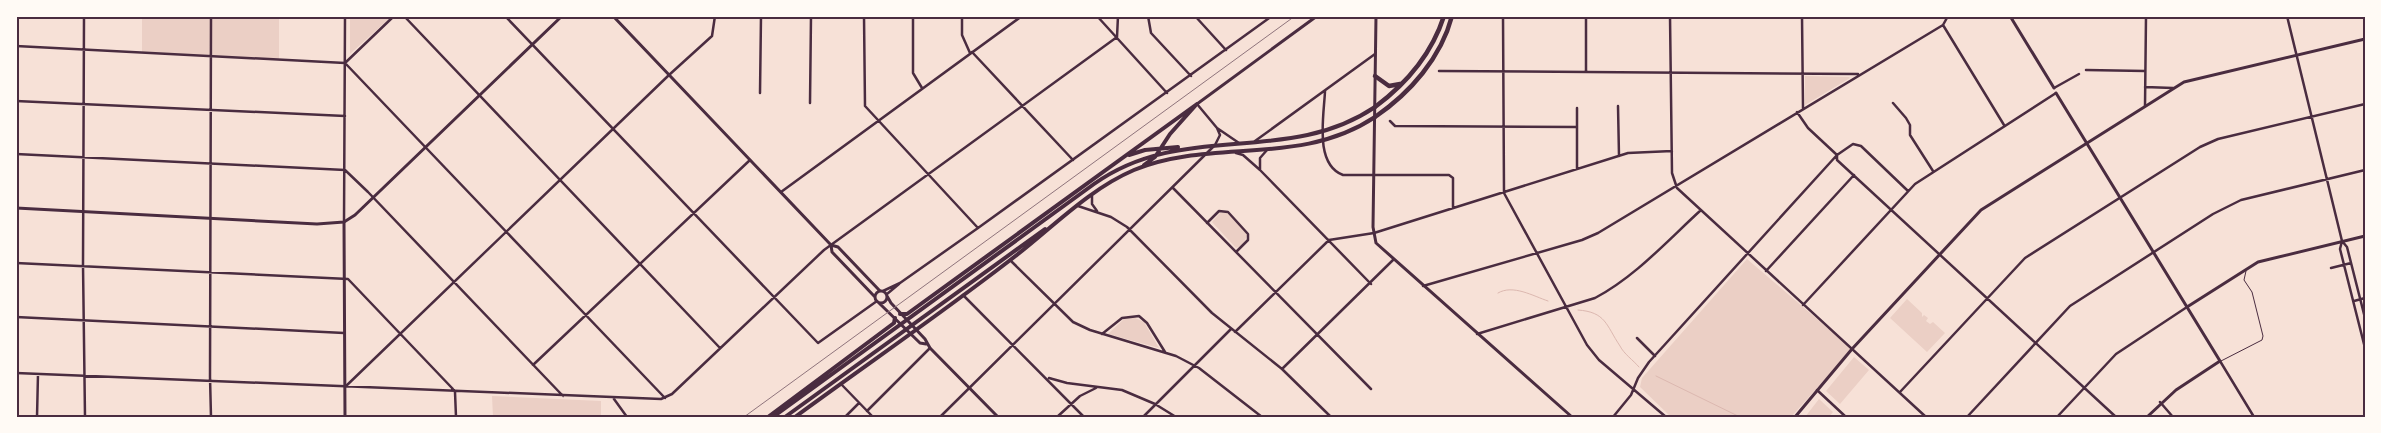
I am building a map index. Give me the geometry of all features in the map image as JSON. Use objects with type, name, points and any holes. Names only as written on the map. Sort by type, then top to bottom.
[{"type":"highway","points":[[1123,157],[1160,148],[1295,138],[1324,133],[1354,120],[1375,108],[1403,83],[1437,37],[1444,16]]},
{"type":"highway","points":[[795,417],[964,295],[1078,206],[1122,177],[1141,168],[1167,160],[1299,147],[1324,141],[1350,131],[1375,117],[1399,99],[1417,81],[1440,46],[1452,16]]},
{"type":"highway","points":[[1375,76],[1389,86],[1403,83]]},
{"type":"highway","points":[[1141,168],[1157,154],[1197,104]]},
{"type":"highway","points":[[900,314],[907,314],[1197,104]]},
{"type":"highway","points":[[773,417],[1104,177],[1130,163],[1157,154],[1191,147]]},
{"type":"highway","points":[[785,417],[1068,214]]},
{"type":"highway","points":[[768,417],[894,323],[895,318]]},
{"type":"main road","points":[[16,208],[317,224],[344,222],[480,96],[562,16]]},
{"type":"main road","points":[[613,16],[831,245],[838,247],[887,295],[900,314],[930,348],[998,417]]},
{"type":"main road","points":[[1197,104],[1317,16]]},
{"type":"main road","points":[[1376,16],[1374,233],[1378,247],[1572,417]]},
{"type":"main road","points":[[2010,16],[2220,361],[2183,384],[2160,402],[2147,417]]},
{"type":"main road","points":[[1795,417],[1852,349],[1938,254],[1981,210],[2184,82],[2365,39]]},
{"type":"main road","points":[[344,222],[345,417]]},
{"type":"main road","points":[[2187,307],[2247,269],[2268,259],[2365,236]]},
{"type":"main road","points":[[831,245],[832,252],[877,300],[920,343],[927,344]]},
{"type":"main road","points":[[877,300],[881,291]]},
{"type":"main road","points":[[877,300],[885,300],[887,295]]},
{"type":"street","points":[[84,16],[83,266],[85,417]]},
{"type":"street","points":[[211,16],[211,417]]},
{"type":"street","points":[[344,222],[345,16]]},
{"type":"street","points":[[345,63],[394,16]]},
{"type":"street","points":[[404,16],[720,348]]},
{"type":"street","points":[[505,16],[818,343],[877,300]]},
{"type":"street","points":[[345,387],[453,281],[712,36],[715,16]]},
{"type":"street","points":[[760,93],[761,16]]},
{"type":"street","points":[[810,16],[810,103]]},
{"type":"street","points":[[864,16],[864,102],[877,121],[978,228]]},
{"type":"street","points":[[913,16],[913,73],[922,88]]},
{"type":"street","points":[[962,16],[962,35],[971,52],[1073,160]]},
{"type":"street","points":[[781,192],[1022,16]]},
{"type":"street","points":[[1097,16],[1167,93]]},
{"type":"street","points":[[1117,37],[1118,16]]},
{"type":"street","points":[[1148,16],[1151,33],[1191,76]]},
{"type":"street","points":[[1195,16],[1226,50]]},
{"type":"street","points":[[887,295],[900,283],[1191,76],[1272,16]]},
{"type":"street","points":[[1503,16],[1502,127],[1504,193],[1566,308],[1594,355],[1666,417]]},
{"type":"street","points":[[1586,16],[1586,72]]},
{"type":"street","points":[[1670,16],[1672,173],[1676,185],[1766,271],[1926,417]]},
{"type":"street","points":[[1802,16],[1803,108]]},
{"type":"street","points":[[1422,286],[1590,237],[1943,24],[1948,16]]},
{"type":"street","points":[[2145,106],[2146,16]]},
{"type":"street","points":[[2287,16],[2342,241],[2347,247],[2365,318]]},
{"type":"street","points":[[1943,24],[2004,125]]},
{"type":"street","points":[[16,373],[614,399],[653,400],[665,398],[672,394],[831,245],[1117,37]]},
{"type":"street","points":[[16,46],[345,63],[587,314],[665,398]]},
{"type":"street","points":[[1254,142],[1376,54]]},
{"type":"street","points":[[2086,70],[2145,71]]},
{"type":"street","points":[[1439,71],[1860,74]]},
{"type":"street","points":[[2054,88],[2079,74]]},
{"type":"street","points":[[2145,87],[2173,88]]},
{"type":"street","points":[[1325,91],[1324,141],[1327,162],[1334,170],[1343,175],[1449,175],[1453,178],[1453,208]]},
{"type":"street","points":[[1803,305],[1908,191],[1933,170],[2056,93]]},
{"type":"street","points":[[16,100],[345,116]]},
{"type":"street","points":[[1893,103],[1906,118],[1910,125],[1910,135],[1933,170]]},
{"type":"street","points":[[1197,104],[1218,128],[1238,143]]},
{"type":"street","points":[[1900,392],[2025,258],[2200,147],[2218,139],[2365,104]]},
{"type":"street","points":[[1618,106],[1619,156]]},
{"type":"street","points":[[1577,108],[1577,170]]},
{"type":"street","points":[[1797,112],[1808,128],[1837,156],[1837,160],[2116,417]]},
{"type":"street","points":[[1390,121],[1395,126],[1577,127]]},
{"type":"street","points":[[940,417],[1215,145],[1220,134],[1218,128]]},
{"type":"street","points":[[1613,417],[1634,390],[1641,373],[1655,356],[1837,156],[1850,145],[1856,144],[1908,191]]},
{"type":"street","points":[[1260,170],[1260,158],[1268,150]]},
{"type":"street","points":[[1235,332],[1329,240],[1374,233],[1637,151],[1672,151]]},
{"type":"street","points":[[1236,153],[1243,155],[1260,170],[1371,284]]},
{"type":"street","points":[[16,154],[345,170],[563,396]]},
{"type":"street","points":[[533,365],[750,160]]},
{"type":"street","points":[[1967,417],[2035,343],[2080,298],[2213,214],[2241,200],[2365,170]]},
{"type":"street","points":[[1766,271],[1854,176]]},
{"type":"street","points":[[1173,188],[1371,389]]},
{"type":"street","points":[[1092,196],[1092,204],[1098,213]]},
{"type":"street","points":[[1078,206],[1111,217],[1130,230],[1212,314],[1282,370],[1328,416]]},
{"type":"street","points":[[1477,334],[1566,308],[1595,298],[1615,287],[1701,210]]},
{"type":"street","points":[[1207,223],[1219,211],[1228,212],[1248,234],[1248,240],[1236,252]]},
{"type":"street","points":[[2342,241],[2340,249],[2365,348]]},
{"type":"street","points":[[1010,260],[1054,304],[1080,326],[1166,353],[1195,366],[1262,417]]},
{"type":"street","points":[[1282,370],[1371,284],[1393,260]]},
{"type":"street","points":[[16,262],[351,280],[455,392],[456,417]]},
{"type":"street","points":[[2330,268],[2351,263]]},
{"type":"street","points":[[881,291],[900,283]]},
{"type":"street","points":[[964,295],[1048,378],[1084,417]]},
{"type":"street","points":[[2354,301],[2365,298]]},
{"type":"street","points":[[2057,417],[2125,346],[2187,307]]},
{"type":"street","points":[[1102,334],[1122,318],[1139,316],[1147,323],[1166,353]]},
{"type":"street","points":[[16,317],[344,333]]},
{"type":"street","points":[[1143,417],[1231,329]]},
{"type":"street","points":[[1637,338],[1655,356]]},
{"type":"street","points":[[867,411],[930,348]]},
{"type":"street","points":[[2220,361],[2254,417]]},
{"type":"street","points":[[37,417],[38,374]]},
{"type":"street","points":[[1048,378],[1122,390],[1155,404],[1176,417]]},
{"type":"street","points":[[841,384],[873,417]]},
{"type":"street","points":[[1057,417],[1071,403],[1098,387]]},
{"type":"street","points":[[1817,390],[1846,417]]},
{"type":"street","points":[[614,399],[627,417]]},
{"type":"street","points":[[2160,402],[2173,417]]},
{"type":"street","points":[[845,417],[859,403]]},
{"type":"lane","points":[[2220,361],[2262,340],[2263,336],[2252,292],[2244,280],[2247,269]]},
{"type":"shaded area","points":[[142,16],[279,16],[279,59],[142,52]]},
{"type":"shaded area","points":[[350,16],[356,19],[359,16],[392,16],[350,54]]},
{"type":"shaded area","points":[[1805,76],[1849,77],[1850,78],[1805,105]]},
{"type":"shaded area","points":[[1226,212],[1247,234],[1244,243],[1236,248],[1212,222],[1220,213]]},
{"type":"shaded area","points":[[1747,259],[1852,349],[1791,417],[1671,417],[1640,387],[1642,378]]},
{"type":"shaded area","points":[[1907,299],[1922,313],[1922,317],[1924,315],[1928,318],[1926,321],[1930,324],[1933,322],[1945,333],[1927,352],[1890,318]]},
{"type":"shaded area","points":[[1131,316],[1144,322],[1159,348],[1108,334],[1124,319]]},
{"type":"shaded area","points":[[1854,357],[1869,370],[1840,404],[1826,391]]},
{"type":"shaded area","points":[[492,396],[601,401],[601,417],[493,417]]},
{"type":"shaded area","points":[[1819,399],[1833,412],[1829,417],[1805,417]]},
{"type":"waterway","points":[[1498,293],[1516,290],[1548,301]]},
{"type":"waterway","points":[[1578,310],[1587,311],[1600,317],[1608,326],[1624,352],[1639,367]]},
{"type":"waterway","points":[[1656,376],[1740,417]]},
{"type":"railway","points":[[744,417],[1295,16]]}]
